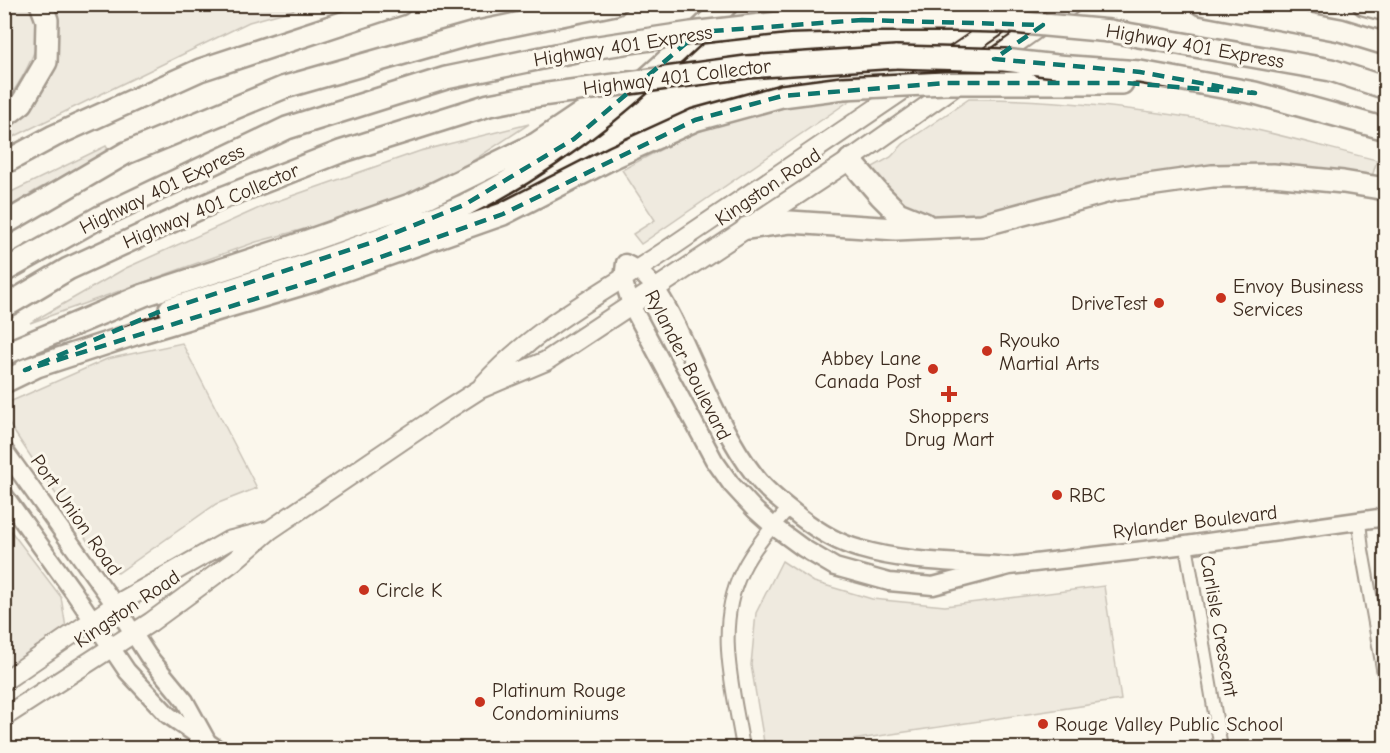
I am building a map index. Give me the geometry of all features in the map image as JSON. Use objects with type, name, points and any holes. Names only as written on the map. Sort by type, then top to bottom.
[{"type":"highway","points":[[4,117],[22,104],[46,62],[47,20],[41,4]]},
{"type":"highway","points":[[4,163],[54,136],[200,70],[400,4]]},
{"type":"highway","name":"Highway 401 Express","points":[[4,224],[126,153],[285,87],[478,32],[615,4]]},
{"type":"highway","points":[[4,382],[25,370],[156,313],[370,243],[465,205],[574,139],[690,40],[727,4]]},
{"type":"highway","name":"Highway 401 Express","points":[[1201,4],[1340,30],[1386,44]]},
{"type":"highway","points":[[1364,4],[1386,10]]},
{"type":"highway","name":"Highway 401 Express","points":[[4,272],[100,217],[287,128],[446,78],[585,49],[691,33],[788,22],[1000,21],[1110,31],[1331,70],[1386,88]]},
{"type":"highway","points":[[4,354],[144,295],[299,245],[413,204],[536,144],[690,40]]},
{"type":"highway","name":"Highway 401 Collector","points":[[4,307],[68,270],[222,198],[340,152],[489,105],[747,67],[896,57],[1004,60],[1140,72],[1255,93],[1386,129]]},
{"type":"highway","points":[[25,370],[135,334],[316,280],[502,214],[695,120],[782,96],[843,88],[945,83],[1126,83],[1255,93]]},
{"type":"highway","points":[[850,160],[898,213],[934,227]]},
{"type":"highway","points":[[747,228],[790,222],[896,228],[982,225],[1113,190],[1212,176],[1273,175],[1386,189]]},
{"type":"main road","name":"Kingston Road","points":[[480,389],[506,360],[545,329],[631,274],[1030,4]]},
{"type":"main road","name":"Kingston Road","points":[[4,717],[133,633],[234,561],[270,530],[480,389],[546,361],[850,160],[1072,4]]},
{"type":"main road","points":[[833,137],[850,160]]},
{"type":"main road","name":"Kingston Road","points":[[4,681],[115,605],[228,541],[270,530]]},
{"type":"street","name":"Rylander Boulevard","points":[[631,274],[656,289],[669,309],[733,442],[757,479],[820,532],[859,549],[909,558],[1009,566]]},
{"type":"street","name":"Rylander Boulevard","points":[[631,274],[631,305],[714,460],[743,498],[773,526],[803,548],[836,567],[889,582],[933,586],[1009,566],[1186,545],[1386,517]]},
{"type":"street","name":"Port Union Road","points":[[4,450],[115,605],[148,656],[185,700],[212,745]]},
{"type":"street","points":[[4,495],[127,671],[168,715],[212,745]]},
{"type":"street","points":[[743,748],[728,667],[728,612],[742,571],[773,526],[789,508]]},
{"type":"street","points":[[1359,521],[1386,685]]},
{"type":"street","name":"Carlisle Crescent","points":[[1186,545],[1221,748]]},
{"type":"highlighted area","points":[[862,20],[1043,25],[994,59],[1140,72],[1255,93],[1126,83],[945,83],[782,96],[695,120],[503,214],[316,280],[25,370],[156,313],[370,243],[464,205],[574,139],[699,32]]},
{"type":"shaded area","points":[[5,5],[31,5],[37,19],[39,36],[33,56],[5,102]]},
{"type":"shaded area","points":[[51,5],[311,5],[249,22],[5,141],[5,128],[35,95],[57,56],[57,37]]},
{"type":"shaded area","points":[[855,97],[641,244],[633,234],[655,220],[622,170],[681,139],[718,124],[769,111]]},
{"type":"shaded area","points":[[969,99],[1065,102],[1193,118],[1263,131],[1377,160],[1372,177],[1262,168],[1135,176],[1033,200],[982,216],[939,220],[917,216],[888,196],[871,168],[891,157],[903,144]]},
{"type":"shaded area","points":[[529,124],[442,181],[360,214],[256,242],[30,323],[126,268],[266,205],[420,151]]},
{"type":"shaded area","points":[[106,146],[109,151],[5,210],[5,195]]},
{"type":"shaded area","points":[[182,343],[257,488],[216,504],[118,573],[88,542],[5,418],[5,404],[107,359]]},
{"type":"shaded area","points":[[4,522],[61,597],[66,628],[4,670]]},
{"type":"shaded area","points":[[782,561],[814,582],[872,599],[945,606],[1104,586],[1121,700],[798,748],[765,748],[751,665],[756,613]]},
{"type":"place","name":"Envoy Business Services","points":[[1221,298]]},
{"type":"place","name":"DriveTest","points":[[1159,303]]},
{"type":"place","name":"Ryouko Martial Arts","points":[[987,351]]},
{"type":"place","name":"Abbey Lane Canada Post","points":[[933,369]]},
{"type":"place","name":"Shoppers Drug Mart","points":[[949,394]]},
{"type":"place","name":"RBC","points":[[1057,495]]},
{"type":"place","name":"Circle K","points":[[364,590]]},
{"type":"place","name":"Platinum Rouge Condominiums","points":[[480,702]]},
{"type":"place","name":"Rouge Valley Public School","points":[[1043,724]]}]
